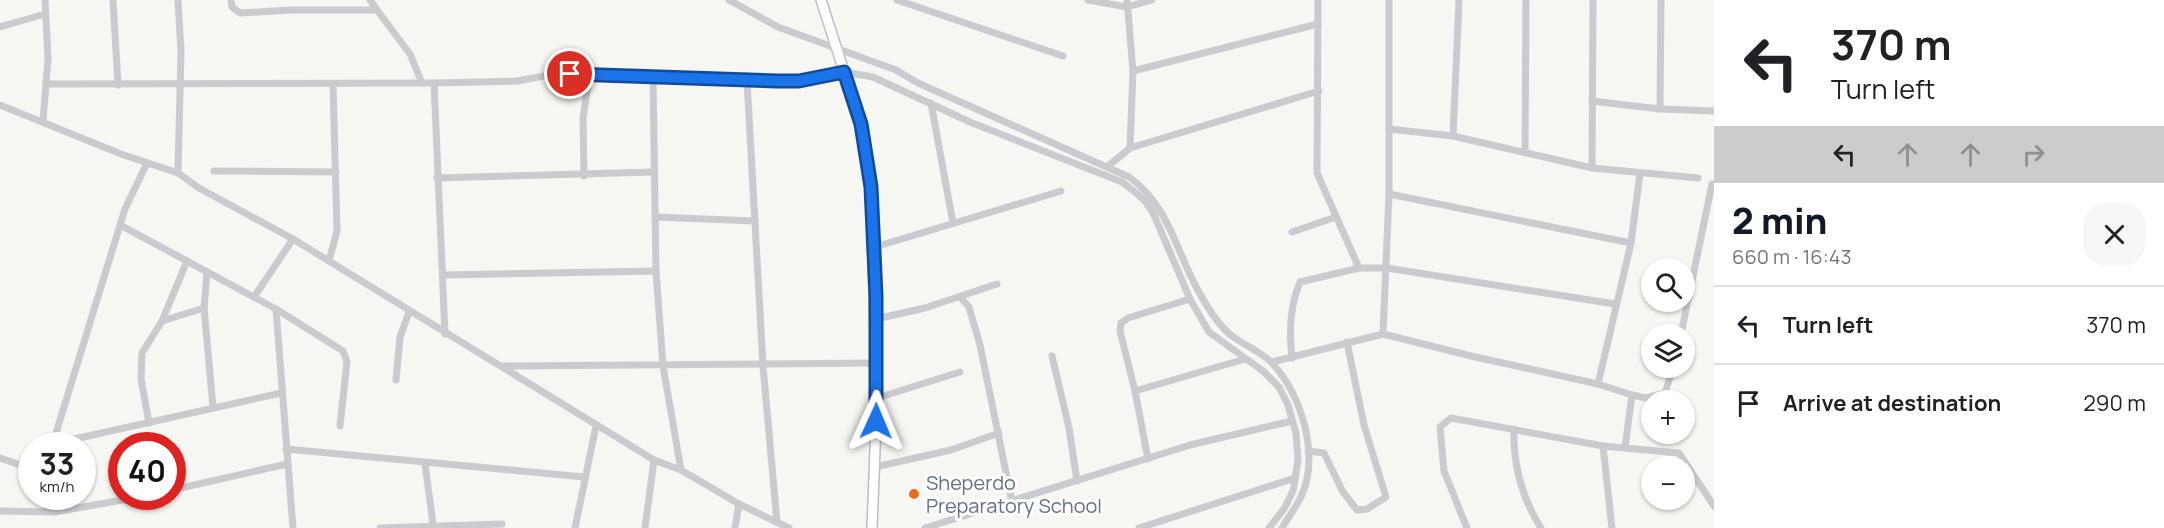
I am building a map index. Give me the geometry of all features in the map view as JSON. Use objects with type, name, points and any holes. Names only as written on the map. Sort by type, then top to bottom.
[{"type":"street","points":[[43,120],[48,59],[45,0]]},
{"type":"street","points":[[114,0],[118,86]]},
{"type":"street","points":[[178,0],[180,83],[178,173]]},
{"type":"street","points":[[231,0],[232,7],[240,13],[290,10],[377,10]]},
{"type":"street","points":[[370,0],[410,54],[422,83]]},
{"type":"street","points":[[729,0],[778,27],[896,70],[918,83],[1129,177],[1155,200],[1177,241],[1198,291],[1213,314],[1232,336],[1272,363],[1291,392],[1301,417],[1309,464],[1302,495],[1282,528]]},
{"type":"street","points":[[820,0],[861,124],[867,155],[874,247],[877,363],[872,528]]},
{"type":"street","points":[[897,0],[1063,56]]},
{"type":"street","points":[[1088,0],[1127,3],[1152,0]]},
{"type":"street","points":[[1318,0],[1317,173],[1359,268]]},
{"type":"street","points":[[1383,334],[1389,194],[1389,0]]},
{"type":"street","points":[[1454,136],[1459,0]]},
{"type":"street","points":[[1525,153],[1526,0]]},
{"type":"street","points":[[1592,168],[1593,0]]},
{"type":"street","points":[[1660,109],[1661,0]]},
{"type":"street","points":[[1127,3],[1133,71],[1130,148]]},
{"type":"street","points":[[0,27],[45,14]]},
{"type":"street","points":[[1133,71],[1318,24]]},
{"type":"street","points":[[46,84],[118,86],[180,83],[434,83],[517,81],[549,75],[590,73],[653,78],[799,81],[844,72],[873,77],[970,122],[1122,182],[1146,202],[1190,299],[1209,332],[1263,371],[1279,387],[1292,421],[1298,460],[1293,491],[1284,509],[1269,528]]},
{"type":"street","points":[[584,176],[582,118],[590,73]]},
{"type":"street","points":[[653,78],[656,271],[663,366],[681,470]]},
{"type":"street","points":[[747,80],[763,366],[777,522]]},
{"type":"street","points":[[434,83],[445,334]]},
{"type":"street","points":[[329,261],[337,231],[333,84]]},
{"type":"street","points":[[1107,167],[1130,148],[1319,91]]},
{"type":"street","points":[[1592,101],[1660,109],[1714,111]]},
{"type":"street","points":[[931,103],[953,223]]},
{"type":"street","points":[[0,105],[43,120],[99,146],[178,173],[199,188],[293,239],[654,460],[681,470],[739,504],[789,528]]},
{"type":"street","points":[[1389,129],[1454,136],[1592,168],[1698,178]]},
{"type":"street","points":[[56,432],[130,196],[147,163]]},
{"type":"street","points":[[214,171],[336,172]]},
{"type":"street","points":[[437,178],[584,176],[653,172]]},
{"type":"street","points":[[1598,384],[1631,243],[1640,173]]},
{"type":"street","points":[[1683,324],[1712,184]]},
{"type":"street","points":[[874,247],[1061,191]]},
{"type":"street","points":[[1389,194],[1631,243]]},
{"type":"street","points":[[655,217],[755,221]]},
{"type":"street","points":[[1292,232],[1336,217]]},
{"type":"street","points":[[122,226],[276,309],[346,356],[340,426]]},
{"type":"street","points":[[254,297],[293,239]]},
{"type":"street","points":[[149,423],[141,379],[142,353],[162,321],[187,261]]},
{"type":"street","points":[[1292,358],[1289,337],[1295,292],[1300,282],[1359,268],[1387,268],[1615,304]]},
{"type":"street","points":[[443,276],[656,271]]},
{"type":"street","points":[[207,272],[204,308],[213,407]]},
{"type":"street","points":[[876,319],[905,314],[997,284]]},
{"type":"street","points":[[960,297],[969,307],[978,335],[1011,502]]},
{"type":"street","points":[[1148,459],[1135,391],[1120,331],[1121,323],[1128,318],[1190,299]]},
{"type":"street","points":[[162,321],[204,308]]},
{"type":"street","points":[[276,309],[292,528]]},
{"type":"street","points":[[396,380],[400,338],[409,312]]},
{"type":"street","points":[[1272,363],[1383,334],[1471,357],[1598,384],[1646,398],[1665,393],[1670,378]]},
{"type":"street","points":[[1308,451],[1324,453],[1343,492],[1357,510],[1366,509],[1386,497],[1364,425],[1347,342]]},
{"type":"street","points":[[1052,356],[1069,428],[1077,480]]},
{"type":"street","points":[[1135,391],[1245,359]]},
{"type":"street","points":[[500,366],[710,364],[763,366],[877,363]]},
{"type":"street","points":[[877,398],[960,372]]},
{"type":"street","points":[[96,435],[281,393]]},
{"type":"street","points":[[1625,447],[1632,395]]},
{"type":"street","points":[[1467,528],[1444,471],[1440,427],[1451,418],[1604,446],[1678,453],[1714,506]]},
{"type":"street","points":[[925,528],[1198,443],[1292,421]]},
{"type":"street","points":[[575,528],[596,426]]},
{"type":"street","points":[[1514,429],[1513,456],[1523,494],[1541,528]]},
{"type":"street","points":[[875,467],[951,450],[999,433]]},
{"type":"street","points":[[1604,446],[1612,528]]},
{"type":"street","points":[[286,449],[425,464],[584,477]]},
{"type":"street","points":[[0,458],[18,464]]},
{"type":"street","points":[[645,528],[654,460]]},
{"type":"street","points":[[425,464],[434,524]]},
{"type":"street","points":[[186,487],[287,465]]},
{"type":"street","points":[[1139,528],[1295,478]]},
{"type":"street","points":[[0,511],[55,512],[108,503]]},
{"type":"street","points":[[735,528],[739,504]]},
{"type":"street","points":[[380,528],[434,524],[502,524]]},
{"type":"place","name":"Sheperdo Preparatory School","points":[[914,494]]},
{"type":"route","points":[[570,74],[799,81],[844,72],[861,124],[871,187],[876,296],[876,421]]}]
